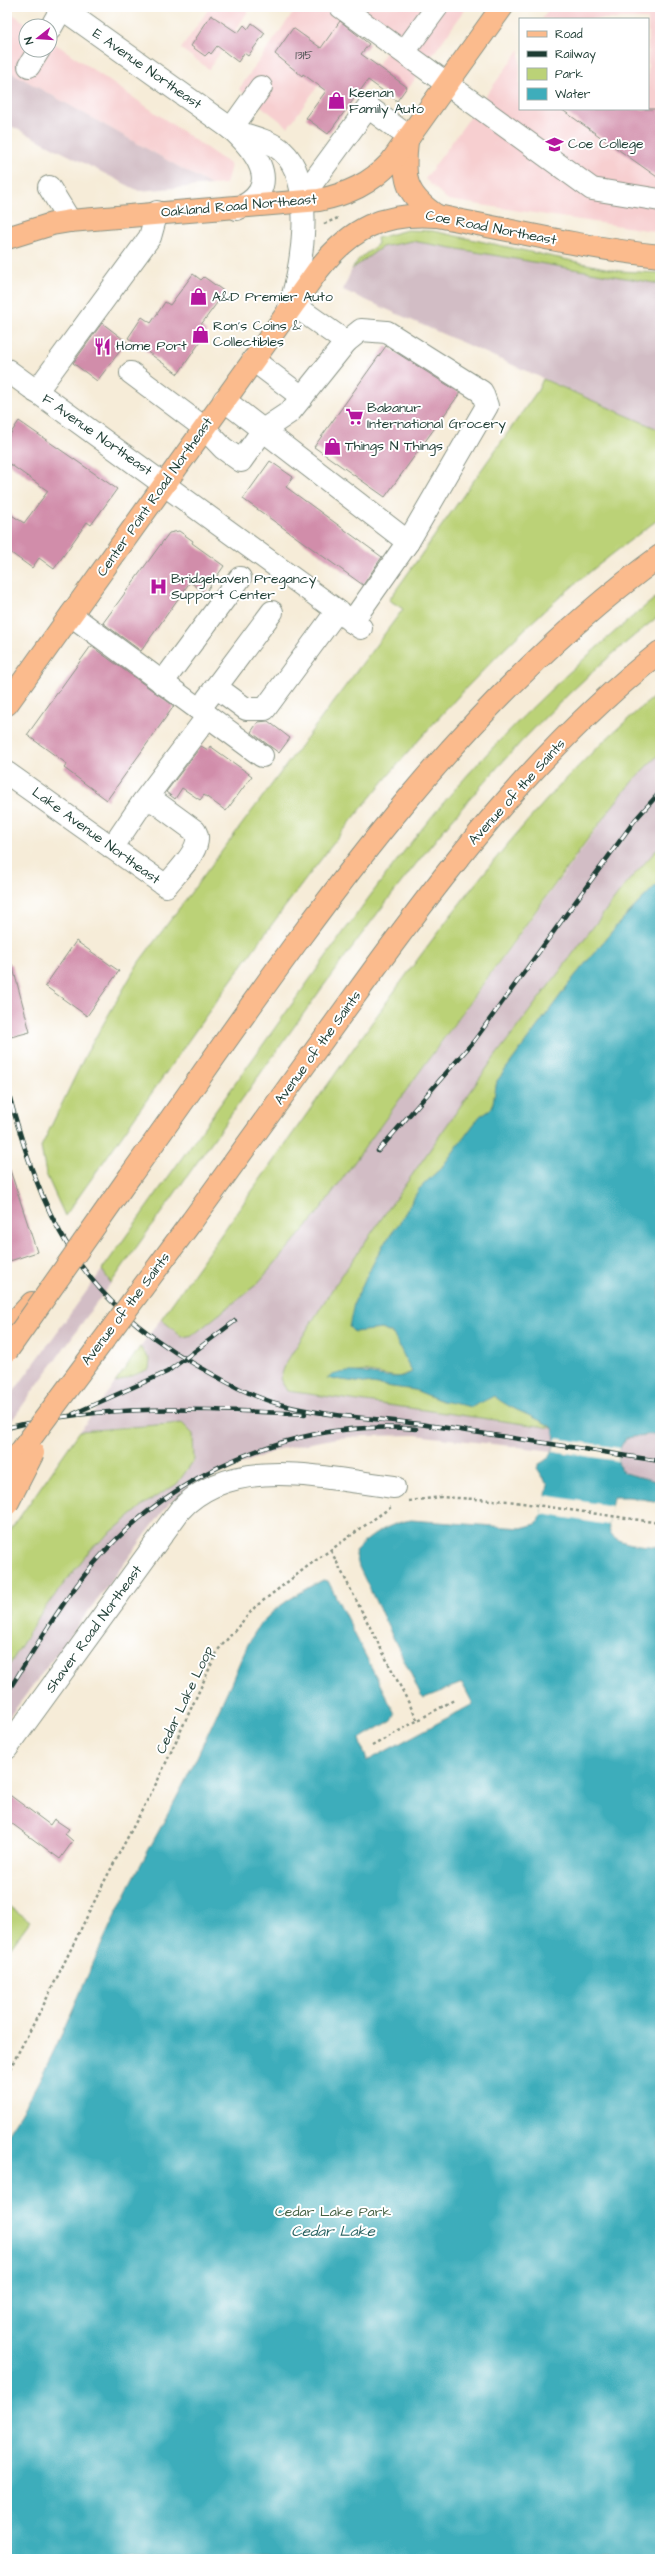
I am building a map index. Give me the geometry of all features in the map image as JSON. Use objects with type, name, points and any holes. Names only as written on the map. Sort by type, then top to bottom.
[{"type":"main road","name":"Oakland Road Northeast","points":[[7,238],[52,224],[70,221],[156,212],[238,209],[302,199],[338,196],[369,182],[391,162],[502,7]]},
{"type":"main road","points":[[408,139],[405,169],[410,191],[421,205],[437,216]]},
{"type":"main road","name":"Coe Road Northeast","points":[[293,304],[334,250],[360,229],[390,218],[420,215],[437,216],[537,237],[611,250],[660,256]]},
{"type":"main road","name":"Center Point Road Northeast","points":[[7,704],[165,484],[203,427],[293,304]]},
{"type":"main road","points":[[7,1351],[66,1265],[304,934],[407,799],[494,703],[541,656],[591,611],[660,556]]},
{"type":"main road","name":"Avenue of the Saints","points":[[7,1470],[192,1221],[372,973],[466,848],[502,806],[568,735],[608,696],[660,652]]},
{"type":"main road","points":[[7,1330],[66,1265]]},
{"type":"main road","points":[[7,1504],[66,1389]]},
{"type":"street","points":[[342,7],[366,14],[404,52],[592,190],[660,200]]},
{"type":"street","points":[[404,52],[437,7]]},
{"type":"street","points":[[56,18],[61,8]]},
{"type":"street","name":"E Avenue Northeast","points":[[61,8],[233,130]]},
{"type":"street","points":[[233,130],[262,87]]},
{"type":"street","points":[[302,199],[368,108],[408,139]]},
{"type":"street","points":[[233,130],[272,145],[282,151],[298,174],[302,199],[297,274],[293,304],[346,342]]},
{"type":"street","points":[[233,130],[249,145],[263,168],[262,188],[259,195],[248,204],[238,209]]},
{"type":"street","points":[[49,187],[70,221]]},
{"type":"street","points":[[36,392],[150,237],[156,212]]},
{"type":"street","points":[[131,373],[203,427],[223,448],[241,460],[263,430],[290,412],[346,342],[361,330],[387,332],[482,392],[486,398],[487,406],[408,542],[350,621],[265,709],[246,710],[216,687]]},
{"type":"street","points":[[253,360],[302,397]]},
{"type":"street","name":"F Avenue Northeast","points":[[7,370],[165,484],[350,621]]},
{"type":"street","points":[[224,400],[408,542]]},
{"type":"street","points":[[162,683],[240,578]]},
{"type":"street","points":[[112,848],[203,713],[216,687],[272,612]]},
{"type":"street","points":[[70,615],[262,756]]},
{"type":"street","name":"Lake Avenue Northeast","points":[[7,773],[166,886],[190,856],[198,841],[198,836],[195,831],[154,800],[143,802]]},
{"type":"street","name":"Shaver Road Northeast","points":[[7,1748],[180,1510],[193,1497],[206,1489],[225,1482],[265,1475],[284,1474],[398,1498]]},
{"type":"path","name":"Cedar Lake Loop","points":[[7,2074],[43,2006],[104,1882],[158,1780],[218,1650],[255,1607],[331,1551],[398,1498],[441,1497],[544,1504],[660,1522]]},
{"type":"path","points":[[331,1551],[418,1721]]},
{"type":"path","points":[[372,1746],[454,1700]]},
{"type":"shaded area","points":[[210,7],[251,7],[209,69],[181,49]]},
{"type":"shaded area","points":[[297,7],[467,7],[400,100],[369,78],[394,40],[365,21],[288,127],[239,89]]},
{"type":"shaded area","name":"Coe College","points":[[550,7],[660,7],[660,232],[448,200],[425,179],[519,50],[519,110],[649,110],[649,18],[543,18]]},
{"type":"shaded area","points":[[7,10],[18,18],[18,58],[58,58],[58,46],[231,165],[226,184],[211,185],[7,70]]},
{"type":"shaded area","points":[[7,70],[211,185],[139,191],[7,124]]},
{"type":"shaded area","points":[[412,241],[660,284],[660,430],[343,290],[352,269],[382,247]]},
{"type":"shaded area","points":[[660,754],[660,846],[625,885],[494,1058],[287,1391],[553,1428],[556,1438],[553,1451],[415,1435],[366,1436],[337,1438],[279,1449],[226,1470],[198,1484],[170,1502],[7,1720],[7,1670],[41,1613],[91,1549],[146,1503],[177,1484],[129,1426],[80,1431],[115,1383],[132,1377],[146,1353],[140,1347],[161,1319],[182,1337],[193,1335],[257,1284],[314,1218],[621,795],[647,765]]},
{"type":"shaded area","points":[[102,1270],[111,1283],[7,1427],[7,1401]]},
{"type":"shaded area","points":[[660,1433],[660,1482],[624,1473],[618,1463],[620,1448],[626,1438]]},
{"type":"green space","points":[[407,230],[433,231],[619,271],[660,273],[660,284],[412,241],[382,247],[352,269],[359,259],[378,244],[377,238]]},
{"type":"green space","points":[[543,379],[660,430],[660,518],[578,582],[531,623],[464,690],[402,760],[342,833],[284,908],[228,984],[65,1216],[46,1174],[41,1147],[86,1054],[139,962],[403,609],[389,600],[538,390]]},
{"type":"green space","points":[[660,594],[660,615],[611,656],[564,699],[520,743],[437,837],[398,886],[322,988],[111,1283],[102,1270],[343,933],[387,873],[433,815],[482,759],[546,694],[590,653]]},
{"type":"green space","points":[[660,692],[660,754],[629,785],[584,844],[314,1218],[257,1284],[193,1335],[182,1337],[161,1319],[418,959],[492,864],[571,773],[614,731]]},
{"type":"green space","points":[[660,846],[660,881],[619,923],[574,977],[497,1081],[492,1108],[480,1116],[442,1167],[419,1189],[400,1222],[383,1245],[354,1303],[354,1332],[382,1329],[394,1335],[412,1372],[398,1377],[364,1371],[328,1378],[415,1390],[442,1401],[494,1396],[508,1406],[553,1428],[287,1391],[280,1379],[286,1363],[333,1288],[494,1058],[625,885]]},
{"type":"green space","points":[[140,1347],[150,1360],[149,1369],[115,1383]]},
{"type":"green space","points":[[182,1423],[193,1434],[194,1460],[177,1484],[146,1503],[91,1549],[41,1613],[7,1669],[7,1535],[80,1431]]},
{"type":"green space","points":[[7,1904],[30,1921],[10,1948],[7,1946]]},
{"type":"water","name":"Cedar Lake","points":[[660,881],[660,1433],[626,1438],[620,1448],[618,1463],[624,1473],[660,1482],[660,1502],[629,1497],[613,1497],[609,1517],[609,1529],[612,1535],[623,1542],[660,1547],[660,2559],[7,2559],[7,2134],[38,2083],[64,2030],[132,1880],[197,1757],[247,1646],[255,1632],[266,1618],[289,1600],[323,1580],[328,1581],[395,1714],[392,1720],[360,1739],[367,1761],[473,1704],[462,1683],[424,1698],[421,1695],[359,1567],[355,1551],[367,1540],[388,1527],[411,1520],[521,1528],[536,1524],[542,1514],[548,1485],[537,1468],[539,1464],[548,1458],[553,1449],[555,1439],[553,1428],[508,1406],[494,1396],[472,1407],[442,1401],[415,1390],[327,1378],[344,1372],[397,1377],[412,1372],[393,1334],[382,1329],[354,1332],[349,1327],[354,1303],[366,1277],[383,1245],[400,1222],[419,1189],[442,1167],[480,1116],[492,1108],[497,1081],[574,977],[619,923]]},
{"type":"pier","points":[[556,1438],[620,1448],[618,1461],[553,1451]]},
{"type":"pier","points":[[545,1495],[612,1506],[608,1525],[542,1514]]},
{"type":"building","points":[[211,15],[238,33],[244,25],[248,29],[252,23],[265,33],[248,56],[244,53],[238,62],[217,46],[211,54],[209,52],[205,56],[191,46]]},
{"type":"building","points":[[340,21],[369,44],[361,54],[407,87],[397,101],[368,80],[328,134],[306,118],[326,91],[303,74],[302,76],[275,54],[293,28],[321,48]]},
{"type":"building","points":[[660,109],[660,179],[562,110]]},
{"type":"building","points":[[193,274],[201,280],[204,277],[225,292],[200,326],[207,332],[178,374],[128,338],[142,317],[151,323],[165,302],[170,305]]},
{"type":"building","points":[[102,323],[127,342],[97,381],[73,363]]},
{"type":"building","points":[[386,346],[460,393],[385,497],[314,447]]},
{"type":"building","points":[[19,421],[117,489],[91,525],[87,522],[54,569],[39,558],[32,568],[7,550],[7,512],[24,523],[48,491],[7,462],[7,439]]},
{"type":"building","points":[[270,461],[293,477],[286,487],[382,557],[363,585],[243,499]]},
{"type":"building","name":"Bridgehaven Pregancy Support Center","points":[[179,531],[193,541],[192,543],[224,566],[205,593],[190,582],[141,651],[103,623],[169,533]]},
{"type":"building","points":[[91,646],[174,706],[107,800],[64,768],[67,764],[27,735]]},
{"type":"building","points":[[268,721],[290,738],[279,753],[251,732],[258,722]]},
{"type":"building","points":[[201,746],[208,750],[210,746],[252,776],[226,811],[204,795],[200,800],[182,788],[175,799],[166,792]]},
{"type":"building","points":[[76,941],[119,971],[87,1016],[45,986]]},
{"type":"building","points":[[7,964],[12,964],[30,1032],[7,1038]]},
{"type":"building","points":[[7,1170],[10,1170],[37,1252],[7,1262]]},
{"type":"building","points":[[7,1793],[50,1825],[54,1819],[69,1829],[65,1834],[73,1841],[60,1859],[7,1820]]},
{"type":"railway","points":[[378,1151],[474,1041],[635,820],[660,792]]},
{"type":"railway","points":[[7,1087],[34,1175],[50,1213],[70,1248],[93,1281],[121,1311],[155,1339],[196,1365],[257,1397],[279,1404],[315,1412],[455,1429],[660,1461]]},
{"type":"railway","points":[[73,1414],[167,1372],[235,1321]]},
{"type":"railway","points":[[7,1428],[44,1420],[118,1411],[193,1410],[305,1414]]},
{"type":"railway","points":[[7,1693],[57,1613],[91,1567],[122,1534],[158,1504],[196,1479],[237,1459],[280,1443],[325,1433],[370,1428],[416,1429]]},
{"type":"place","name":"Keenan Family Auto","points":[[336,101]]},
{"type":"place","name":"Coe College","points":[[555,144]]},
{"type":"place","name":"A&D Premier Auto","points":[[199,297]]},
{"type":"place","name":"Ron's Coins & Collectibles","points":[[200,334]]},
{"type":"place","name":"Home Port","points":[[103,346]]},
{"type":"place","name":"Babanur International Grocery","points":[[354,416]]},
{"type":"place","name":"Things N Things","points":[[332,446]]},
{"type":"place","name":"Bridgehaven Pregancy Support Center","points":[[158,587]]},
{"type":"park label","name":"Cedar Lake Park","points":[[333,2212]]}]
